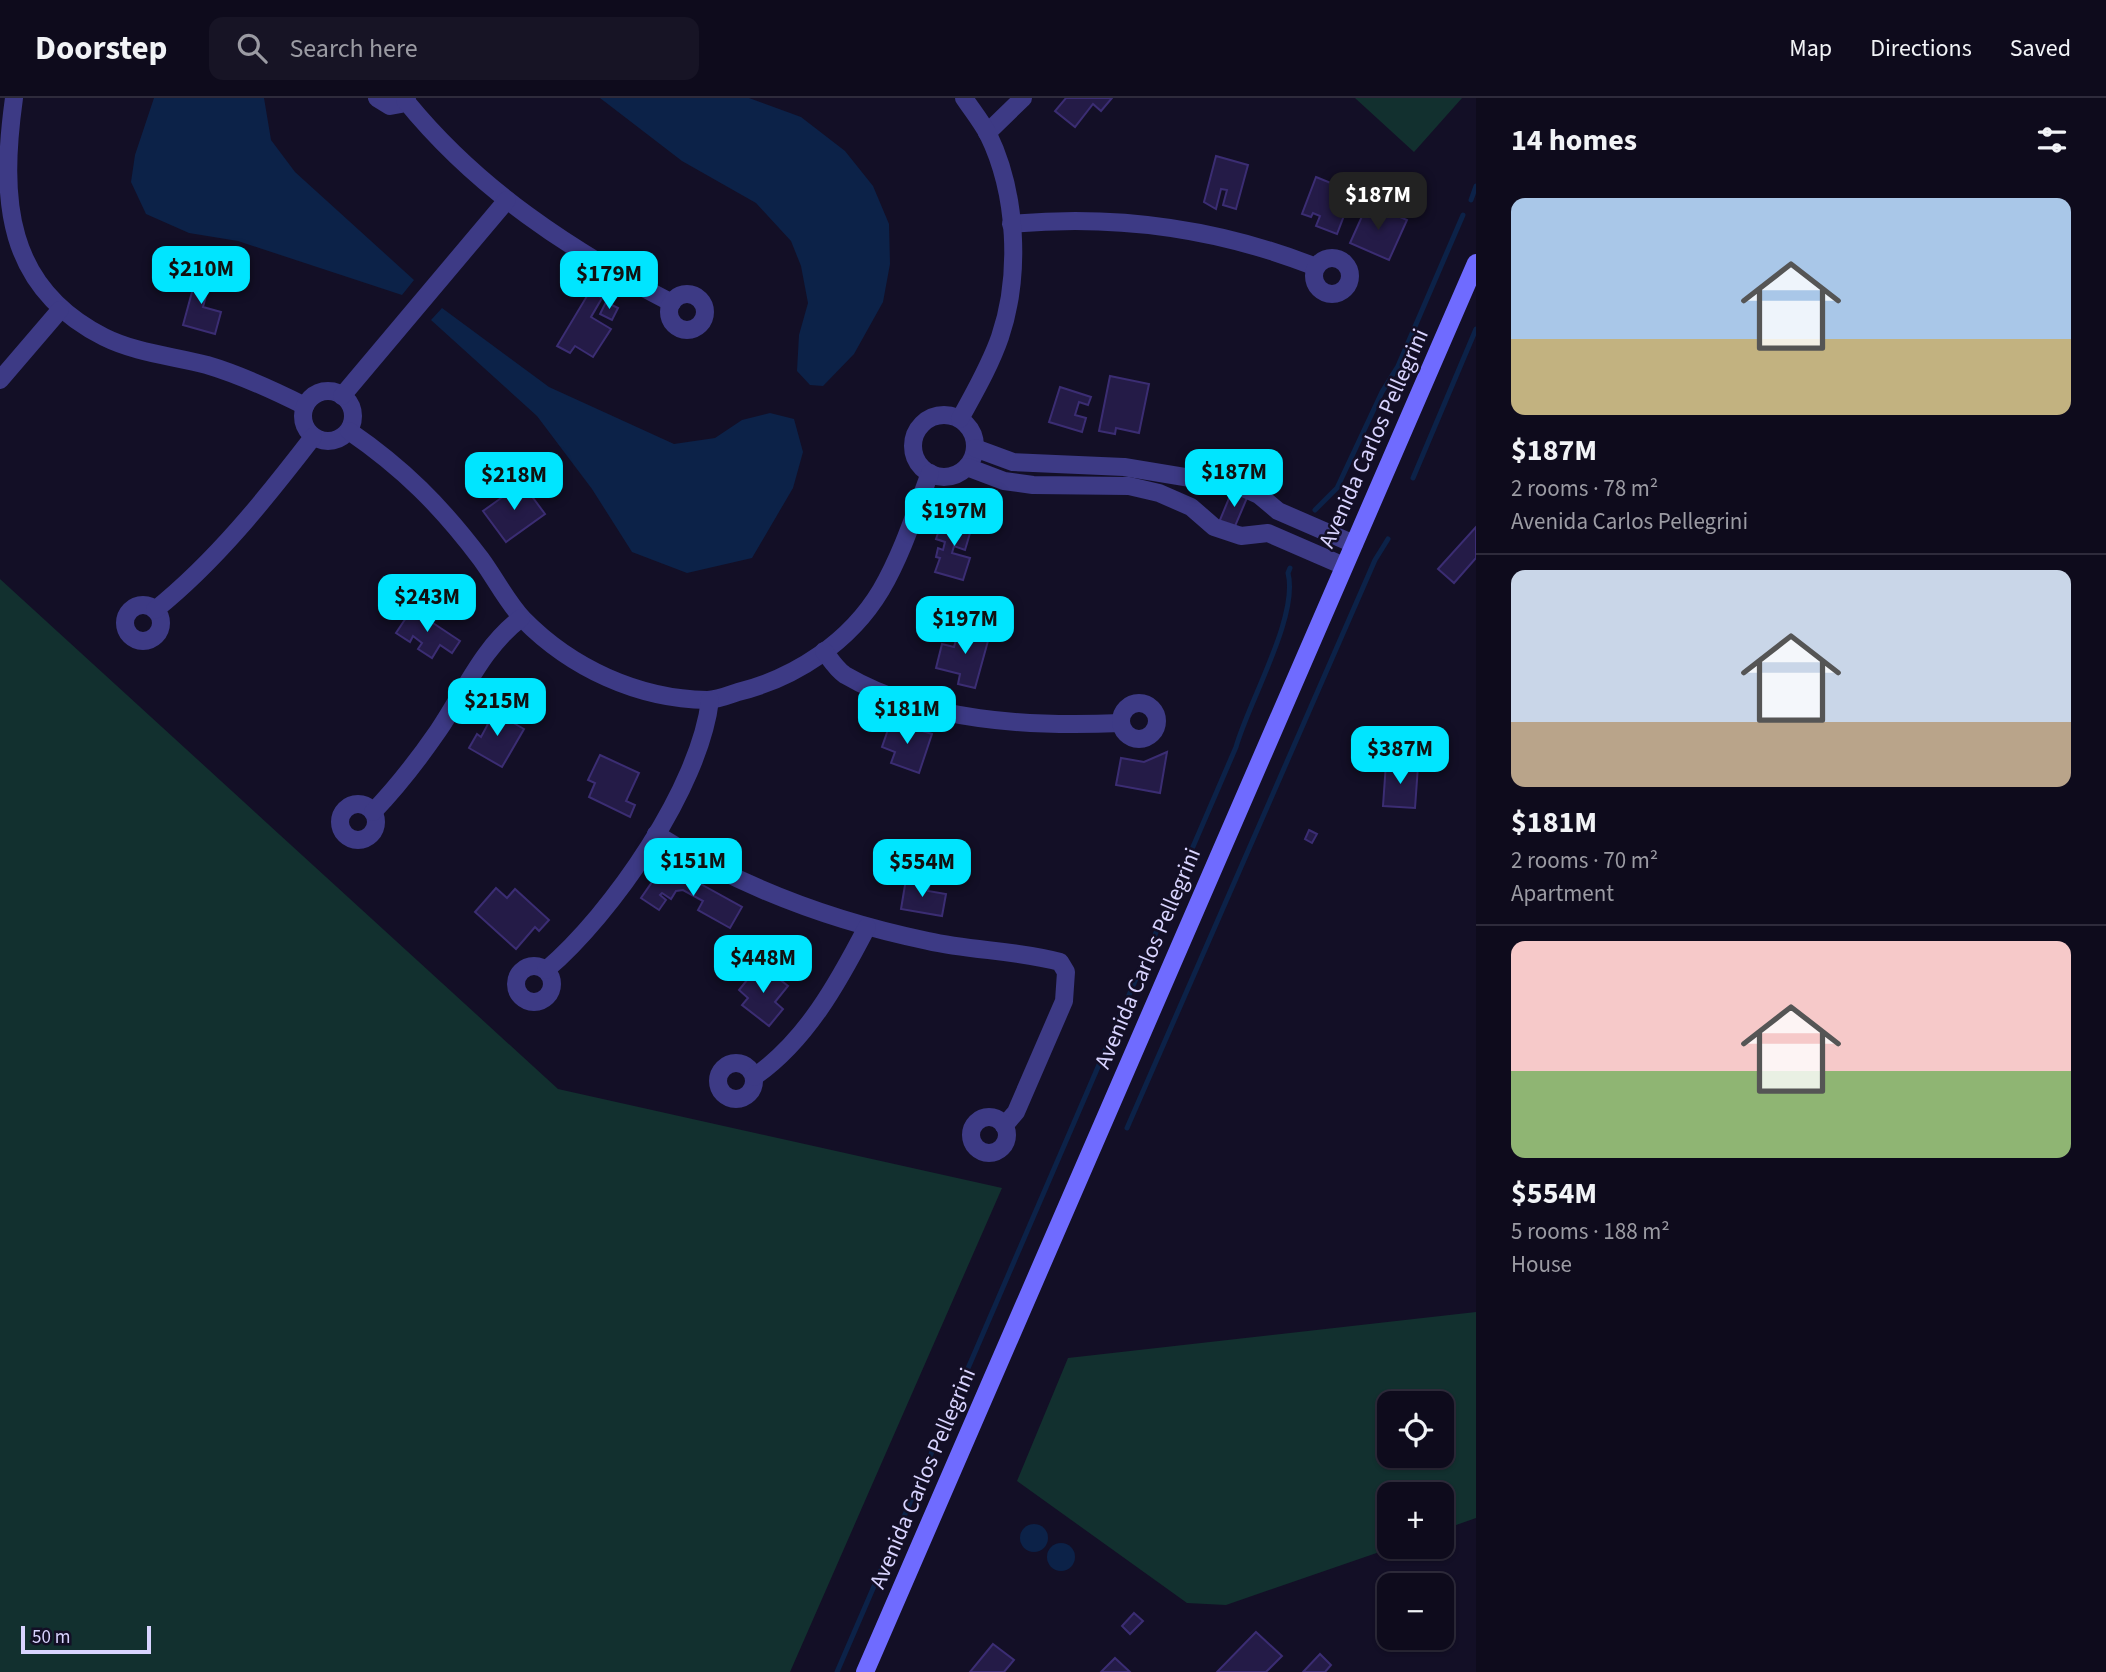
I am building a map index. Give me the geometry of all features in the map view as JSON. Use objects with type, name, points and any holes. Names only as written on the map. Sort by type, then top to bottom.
[{"type":"main road","name":"Avenida Carlos Pellegrini","points":[[865,1672],[1476,263]]},
{"type":"street","points":[[14,98],[4,135],[2,187],[8,233],[30,274],[60,310],[106,338],[156,355],[218,369],[264,385],[305,406]]},
{"type":"street","points":[[377,98],[390,106],[406,99],[431,132],[507,200],[592,261],[671,303]]},
{"type":"street","points":[[960,419],[1000,337],[1013,275],[1011,224],[1002,170],[987,133],[964,98]]},
{"type":"street","points":[[987,133],[1023,98]]},
{"type":"street","points":[[342,396],[507,200]]},
{"type":"street","points":[[1011,224],[1059,219],[1110,219],[1158,225],[1264,246],[1317,267]]},
{"type":"street","points":[[0,380],[60,310]]},
{"type":"street","points":[[334,392],[342,396],[352,408],[353,424],[349,431],[336,440],[313,437],[304,423],[305,406],[317,394],[334,392]]},
{"type":"street","points":[[944,414],[960,419],[971,429],[975,448],[967,467],[950,476],[930,473],[922,467],[913,449],[918,429],[934,416],[944,414]]},
{"type":"street","points":[[349,431],[386,456],[429,494],[495,577],[522,618],[562,654],[611,680],[652,694],[710,700],[760,687],[805,666],[847,632],[880,592],[904,542],[930,473]]},
{"type":"street","points":[[155,610],[176,593],[261,505],[313,437]]},
{"type":"street","points":[[975,448],[1013,462],[1124,467],[1201,479],[1249,490],[1278,511],[1354,544]]},
{"type":"street","points":[[967,467],[1004,481],[1033,485],[1129,486],[1159,493],[1191,507],[1214,527],[1241,536],[1268,533],[1344,566]]},
{"type":"street","points":[[1191,507],[1201,479]]},
{"type":"street","points":[[1268,533],[1278,511]]},
{"type":"street","points":[[373,812],[399,785],[439,729],[468,679],[499,635],[522,618]]},
{"type":"street","points":[[824,651],[843,674],[900,699],[963,715],[1038,724],[1121,723]]},
{"type":"street","points":[[546,970],[573,947],[598,918],[656,834],[696,756],[707,727],[710,700]]},
{"type":"street","points":[[656,834],[698,861],[753,888],[867,927],[930,942],[1060,962],[1066,972],[1064,1002],[1016,1112],[1004,1126]]},
{"type":"street","points":[[754,1077],[780,1059],[810,1021],[842,975],[867,927]]},
{"type":"green space","points":[[1355,98],[1462,98],[1414,152]]},
{"type":"green space","points":[[0,579],[558,1089],[1002,1188],[790,1672],[0,1672]]},
{"type":"green space","points":[[1476,1312],[1476,1518],[1454,1526],[1454,1482],[1377,1482],[1377,1553],[1226,1605],[1187,1603],[1017,1481],[1068,1358]]},
{"type":"water","points":[[154,98],[264,98],[271,140],[295,172],[414,280],[402,295],[238,241],[189,233],[146,214],[131,182],[135,155]]},
{"type":"water","points":[[600,98],[749,98],[801,117],[845,151],[873,186],[889,224],[890,264],[883,302],[854,354],[823,386],[810,385],[797,371],[799,335],[808,303],[801,266],[791,241],[756,203],[682,161]]},
{"type":"water","points":[[442,308],[549,387],[674,444],[715,438],[742,420],[770,413],[794,419],[803,452],[793,488],[752,558],[687,573],[632,552],[592,489],[537,416],[431,320]]},
{"type":"water","points":[[1034,1524],[1044,1528],[1048,1538],[1044,1548],[1034,1552],[1024,1548],[1020,1538],[1024,1528]]},
{"type":"water","points":[[1061,1543],[1071,1547],[1075,1557],[1071,1567],[1061,1571],[1051,1567],[1047,1557],[1051,1547]]},
{"type":"building","points":[[1066,98],[1112,98],[1101,111],[1093,104],[1075,127],[1055,111]]},
{"type":"building","points":[[1216,156],[1248,165],[1236,209],[1223,205],[1227,190],[1221,189],[1216,209],[1204,202]]},
{"type":"building","points":[[1316,177],[1353,192],[1337,234],[1316,226],[1320,216],[1313,213],[1311,217],[1302,214]]},
{"type":"building","points":[[1368,203],[1407,220],[1389,260],[1350,243]]},
{"type":"building","points":[[198,270],[212,273],[203,307],[221,312],[215,334],[183,325]]},
{"type":"building","points":[[590,291],[602,298],[591,317],[611,329],[593,357],[575,346],[570,353],[557,346]]},
{"type":"building","points":[[606,302],[618,308],[612,320],[600,314]]},
{"type":"building","points":[[1110,376],[1149,384],[1139,433],[1116,428],[1115,434],[1099,431]]},
{"type":"building","points":[[1060,387],[1091,397],[1088,405],[1079,402],[1075,415],[1086,418],[1082,432],[1049,422]]},
{"type":"building","points":[[1237,479],[1252,486],[1230,538],[1215,532]]},
{"type":"building","points":[[522,483],[545,514],[506,542],[483,511]]},
{"type":"building","points":[[950,516],[973,523],[965,550],[954,546],[952,553],[970,558],[963,580],[935,572],[940,558],[936,557],[938,548],[943,550],[945,542],[936,539],[940,527],[945,529]]},
{"type":"building","points":[[1476,527],[1476,558],[1454,583],[1438,569]]},
{"type":"building","points":[[412,609],[460,641],[452,653],[440,645],[432,658],[418,649],[422,643],[413,636],[410,642],[396,633]]},
{"type":"building","points":[[979,627],[991,630],[975,688],[958,684],[960,674],[936,668],[942,644],[954,647],[959,629],[977,633]]},
{"type":"building","points":[[487,708],[524,729],[502,767],[469,748],[477,734],[481,737],[488,724],[480,720]]},
{"type":"building","points":[[891,721],[932,734],[919,773],[891,763],[895,752],[882,747]]},
{"type":"building","points":[[1167,752],[1160,793],[1116,785],[1121,758],[1144,762]]},
{"type":"building","points":[[600,755],[639,773],[626,801],[635,805],[630,817],[589,797],[595,783],[588,780]]},
{"type":"building","points":[[1386,763],[1418,766],[1415,808],[1383,806]]},
{"type":"building","points":[[1309,830],[1317,834],[1312,843],[1305,839]]},
{"type":"building","points":[[659,872],[671,880],[688,877],[742,907],[730,928],[698,910],[703,901],[683,890],[676,891],[671,899],[662,893],[660,895],[666,900],[659,910],[641,898]]},
{"type":"building","points":[[906,879],[930,883],[928,891],[946,894],[942,916],[901,909]]},
{"type":"building","points":[[496,888],[507,898],[515,889],[549,920],[539,931],[535,927],[516,949],[475,912]]},
{"type":"building","points":[[760,964],[788,986],[775,1002],[783,1009],[769,1026],[742,1005],[748,998],[739,990]]},
{"type":"building","points":[[1134,1613],[1143,1621],[1130,1634],[1122,1626]]},
{"type":"building","points":[[1256,1632],[1282,1656],[1266,1672],[1217,1672]]},
{"type":"building","points":[[993,1644],[1014,1660],[1004,1672],[970,1672]]},
{"type":"building","points":[[1320,1654],[1331,1665],[1325,1672],[1303,1672]]},
{"type":"building","points":[[1115,1658],[1130,1672],[1101,1672]]},
{"type":"waterway","points":[[1471,200],[1476,186]]},
{"type":"waterway","points":[[1315,510],[1337,488],[1382,392],[1398,366],[1463,215]]},
{"type":"waterway","points":[[1413,478],[1476,329]]},
{"type":"waterway","points":[[1127,1128],[1375,560],[1388,539]]},
{"type":"waterway","points":[[837,1672],[1236,747],[1280,635],[1286,612],[1290,568]]}]
